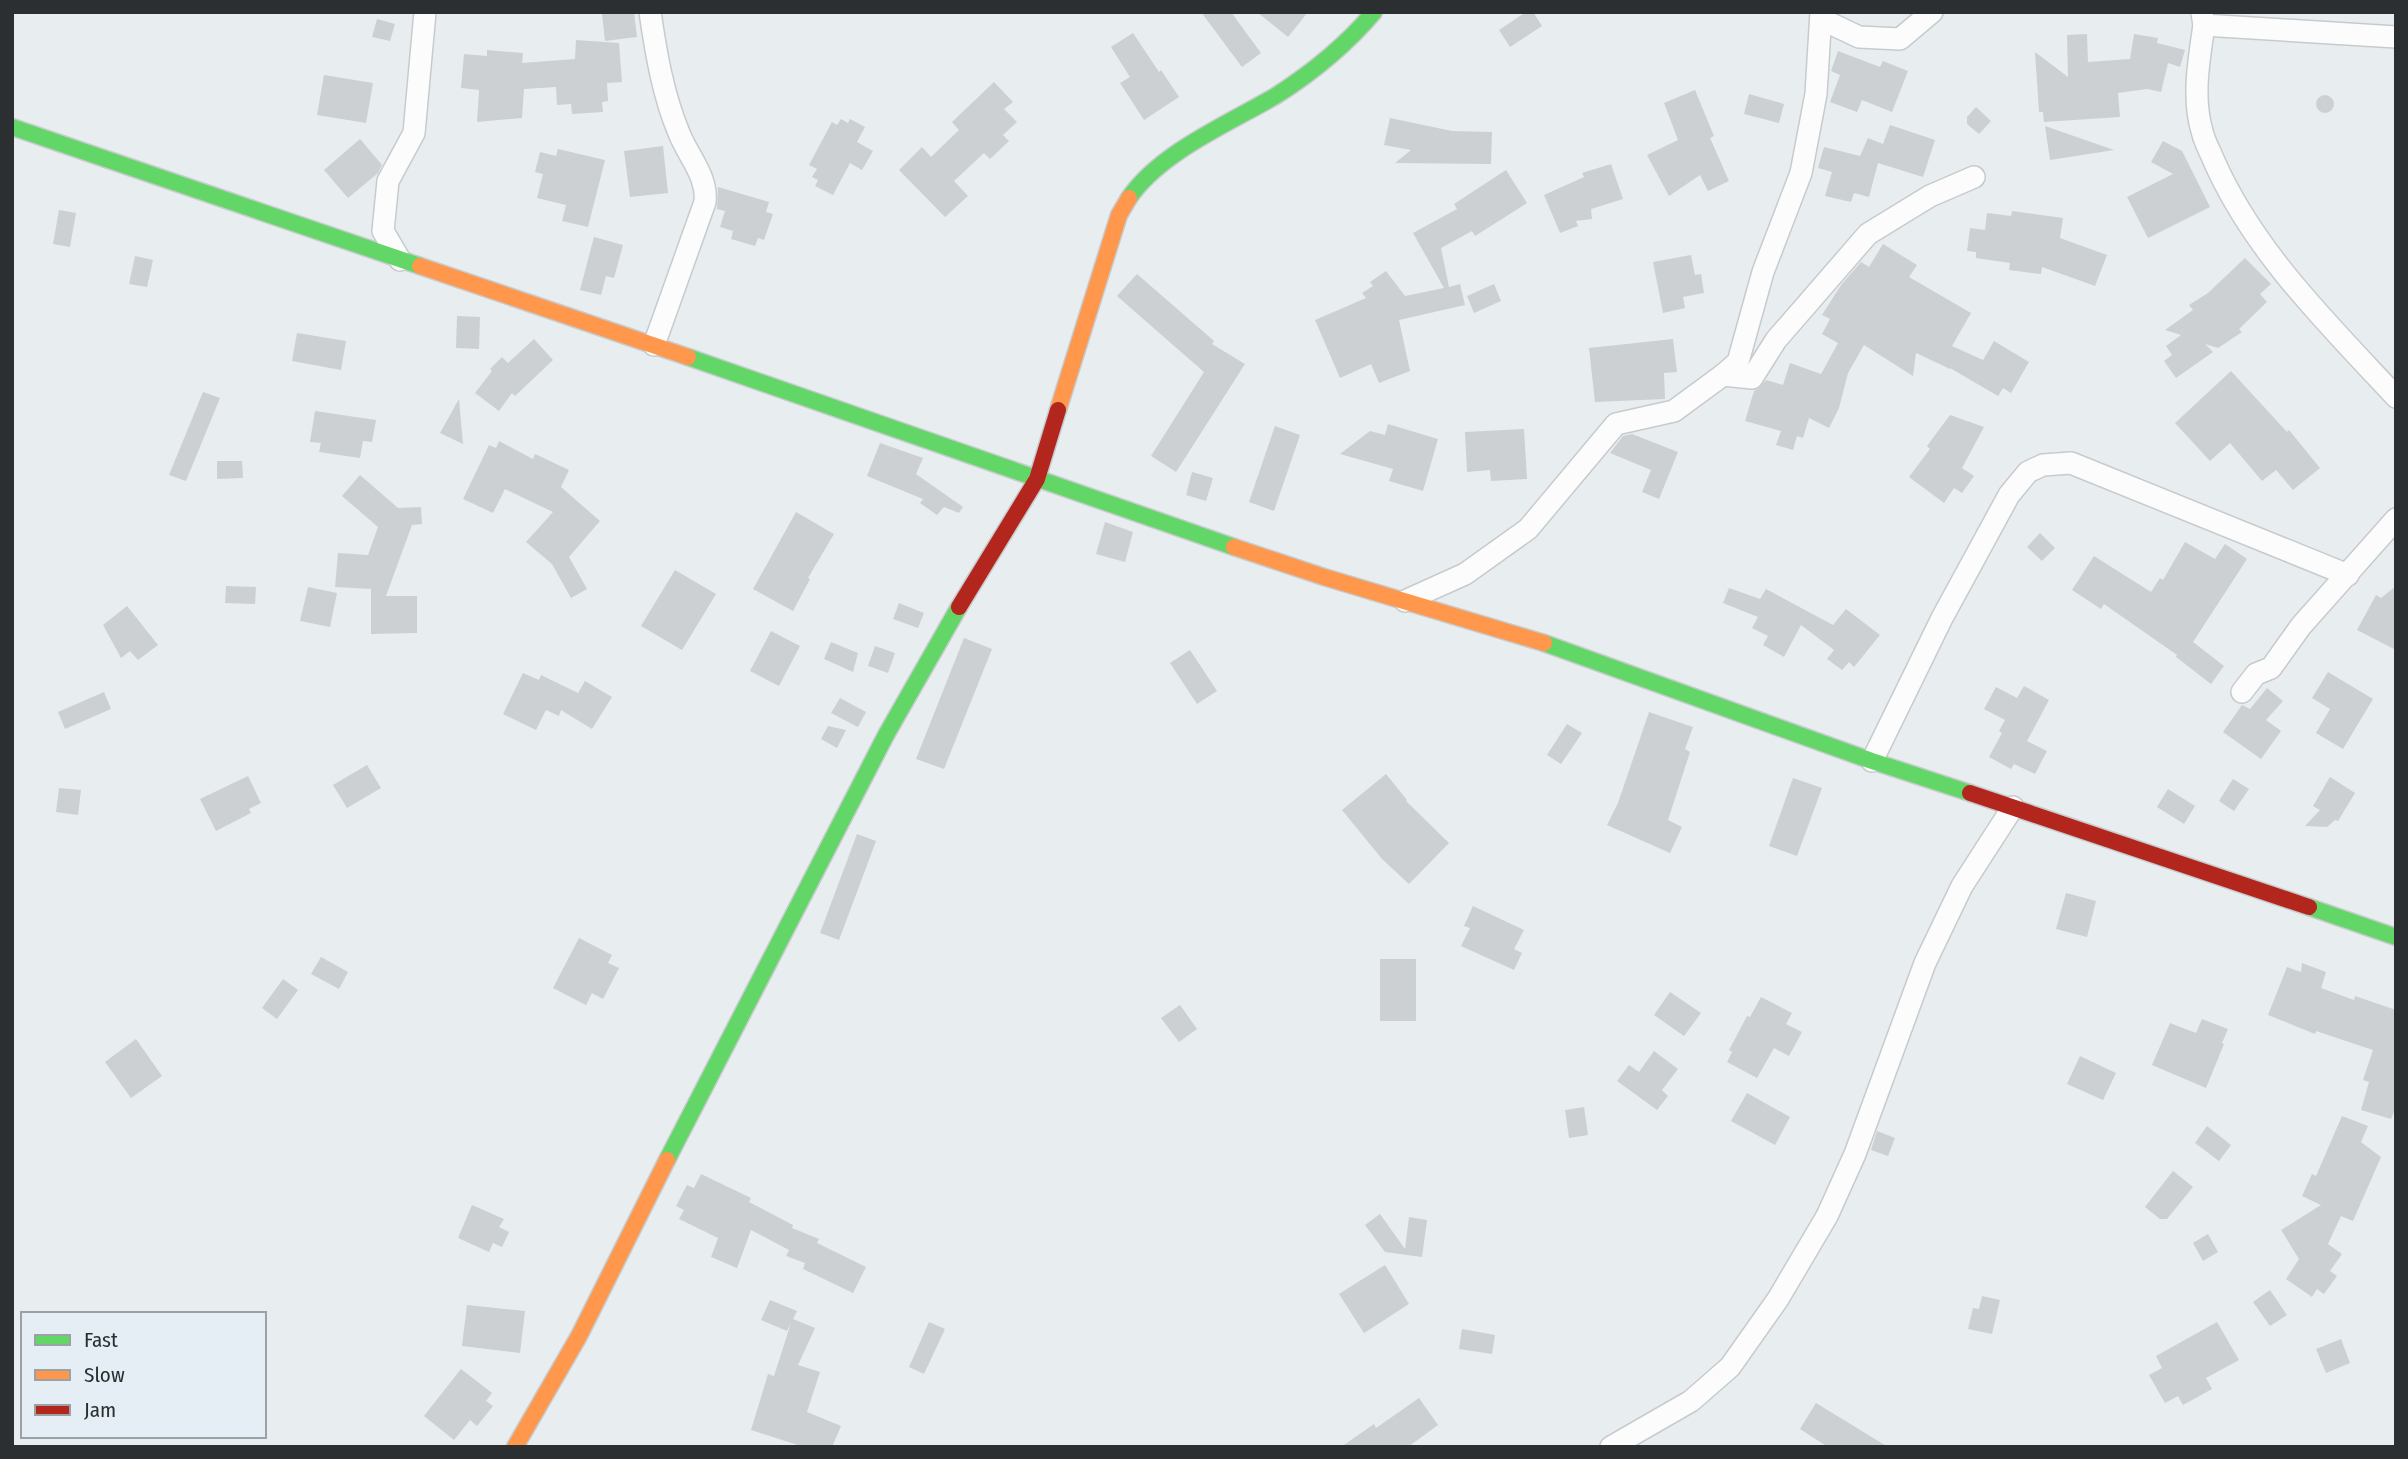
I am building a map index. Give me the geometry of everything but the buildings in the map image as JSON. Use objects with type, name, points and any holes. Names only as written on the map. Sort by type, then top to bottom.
[{"type":"street","points":[[400,260],[383,231],[388,181],[414,133],[425,12]]},
{"type":"street","points":[[650,12],[658,65],[679,133],[706,191],[705,202],[654,345]]},
{"type":"street","points":[[515,1447],[579,1336],[712,1069],[886,735],[938,641],[1037,479],[1119,215],[1132,193],[1153,172],[1279,93],[1339,49],[1360,30],[1374,12]]},
{"type":"street","points":[[1405,601],[1465,574],[1528,529],[1616,424],[1674,411],[1738,362],[1763,272],[1801,173],[1816,94],[1821,16],[1859,37],[1900,38],[1932,12]]},
{"type":"street","points":[[2396,37],[2203,19],[2197,87],[2201,130],[2229,194],[2270,254],[2321,316],[2396,397]]},
{"type":"street","points":[[12,127],[654,345],[1178,529],[1570,651],[1872,761],[2396,937]]},
{"type":"street","points":[[1723,376],[1752,378],[1776,340],[1868,234],[1930,196],[1974,177]]},
{"type":"street","points":[[1872,761],[1942,618],[2010,495],[2028,472],[2043,465],[2071,463],[2348,575]]},
{"type":"street","points":[[2242,692],[2256,674],[2271,668],[2301,626],[2396,519]]},
{"type":"street","points":[[1611,1447],[1691,1401],[1730,1367],[1778,1299],[1827,1216],[1855,1154],[1925,963],[1962,886],[2013,807]]},
{"type":"traffic: fast","points":[[1129,198],[1159,166],[1177,153],[1277,95],[1316,67],[1352,36],[1374,12]]},
{"type":"traffic: fast","points":[[12,127],[420,266]]},
{"type":"traffic: fast","points":[[688,357],[1234,547]]},
{"type":"traffic: fast","points":[[667,1160],[886,735],[959,607]]},
{"type":"traffic: fast","points":[[1544,643],[1872,761],[1970,793]]},
{"type":"traffic: fast","points":[[2309,907],[2396,937]]},
{"type":"traffic: slow","points":[[1058,410],[1119,215],[1129,198]]},
{"type":"traffic: slow","points":[[420,266],[688,357]]},
{"type":"traffic: slow","points":[[1234,547],[1544,643]]},
{"type":"traffic: slow","points":[[515,1447],[579,1336],[667,1160]]},
{"type":"traffic: jam","points":[[959,607],[1037,479],[1058,410]]},
{"type":"traffic: jam","points":[[1970,793],[2309,907]]}]
